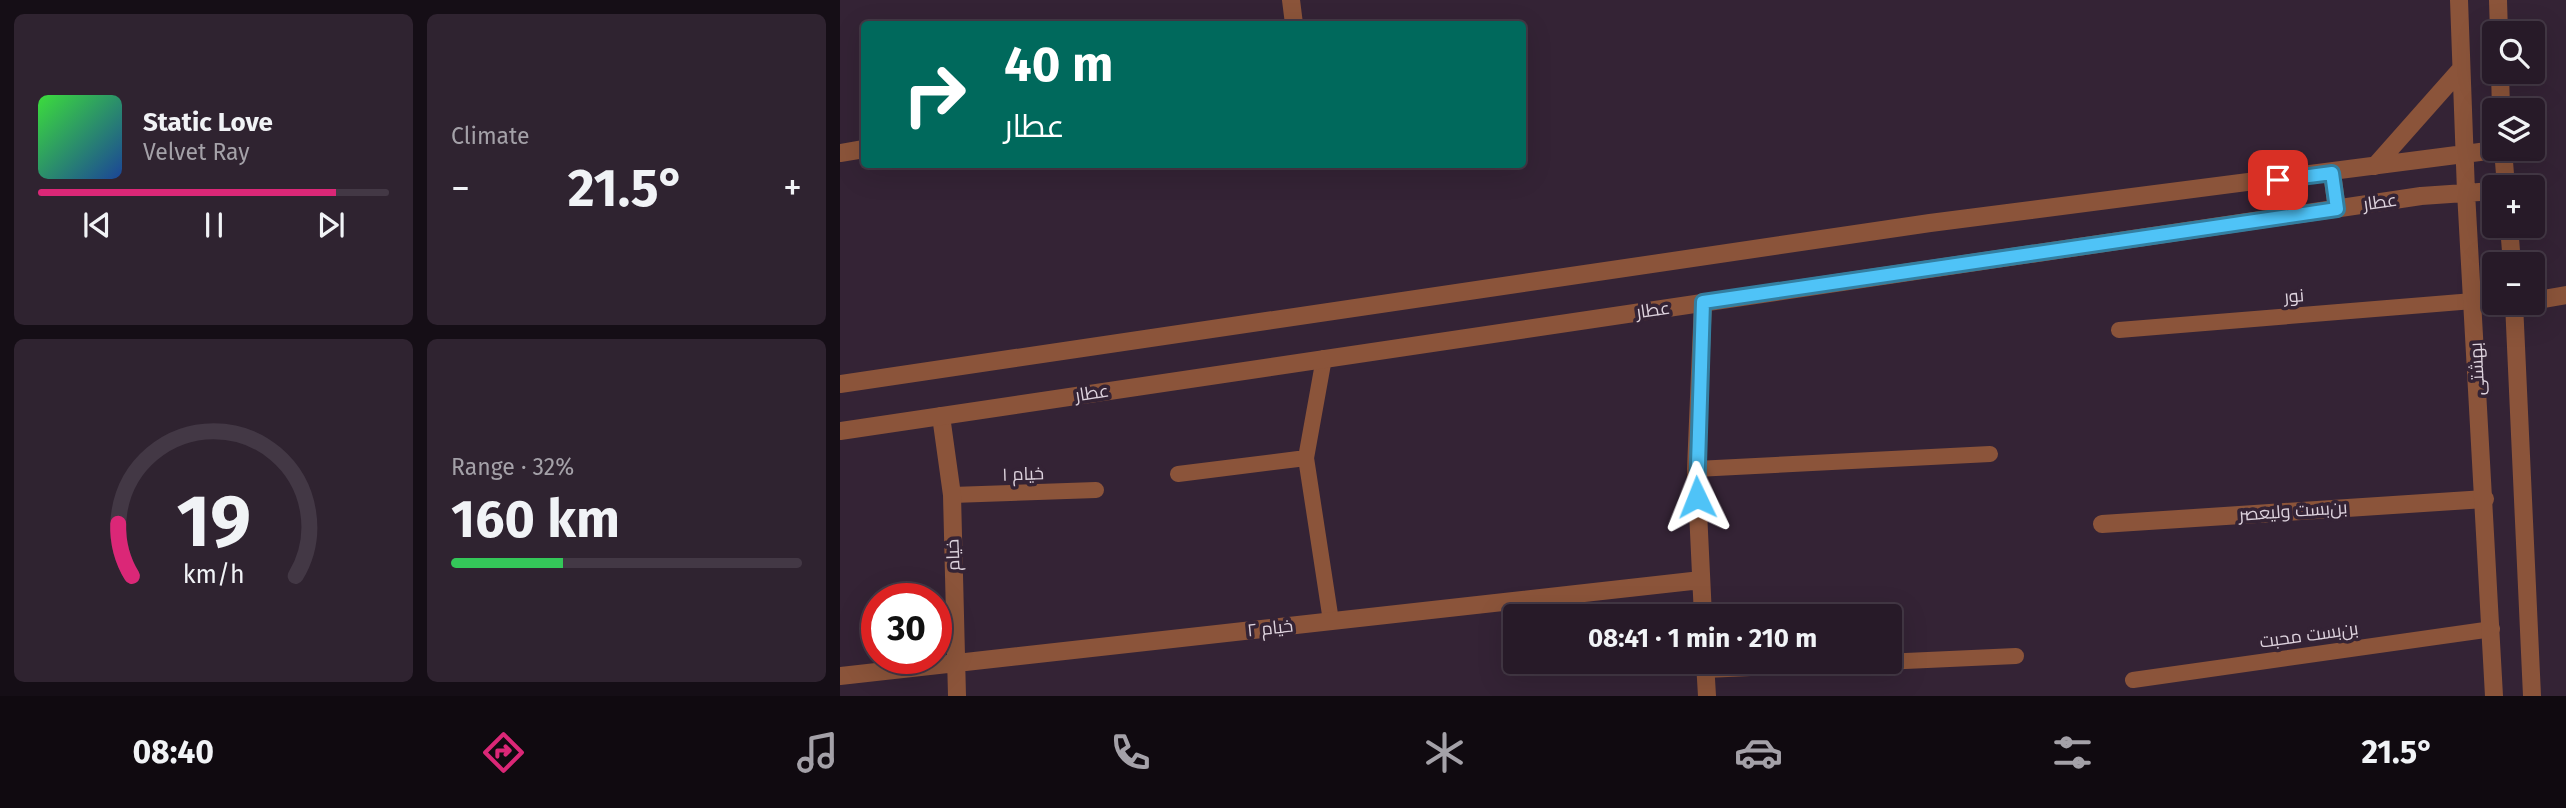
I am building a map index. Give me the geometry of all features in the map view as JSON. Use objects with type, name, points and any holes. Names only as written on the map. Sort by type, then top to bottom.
[{"type":"street","points":[[1291,0],[1294,21]]},
{"type":"street","name":"بهشتی","points":[[2459,0],[2464,155],[2494,696]]},
{"type":"street","points":[[2498,0],[2499,21]]},
{"type":"street","points":[[2375,166],[2461,69]]},
{"type":"street","points":[[840,153],[861,150]]},
{"type":"street","name":"عطار","points":[[840,384],[1930,223],[2482,152]]},
{"type":"street","points":[[2332,173],[2337,209]]},
{"type":"street","name":"عطار","points":[[840,431],[2337,209],[2482,191]]},
{"type":"street","points":[[2545,299],[2566,295]]},
{"type":"street","points":[[1702,604],[1696,469],[1703,302]]},
{"type":"street","points":[[2521,315],[2532,696]]},
{"type":"street","name":"خیام","points":[[941,415],[952,495],[957,696]]},
{"type":"street","name":"بن‌بست ولیعصر","points":[[2102,524],[2484,499]]},
{"type":"street","name":"خیام ۲","points":[[840,676],[1701,580]]},
{"type":"street","points":[[1706,674],[1707,696]]},
{"type":"lane","name":"نور","points":[[2119,330],[2473,301]]},
{"type":"lane","points":[[1324,358],[1306,458],[1331,621]]},
{"type":"lane","points":[[1696,469],[1990,454]]},
{"type":"lane","points":[[1178,474],[1306,458]]},
{"type":"lane","name":"خیام ۱","points":[[952,495],[1096,490]]},
{"type":"lane","name":"بن‌بست محبت","points":[[2133,680],[2492,629]]},
{"type":"lane","points":[[1902,660],[2016,656]]},
{"type":"route","points":[[1697,497],[1703,302],[2337,209],[2332,173],[2278,180]]}]
